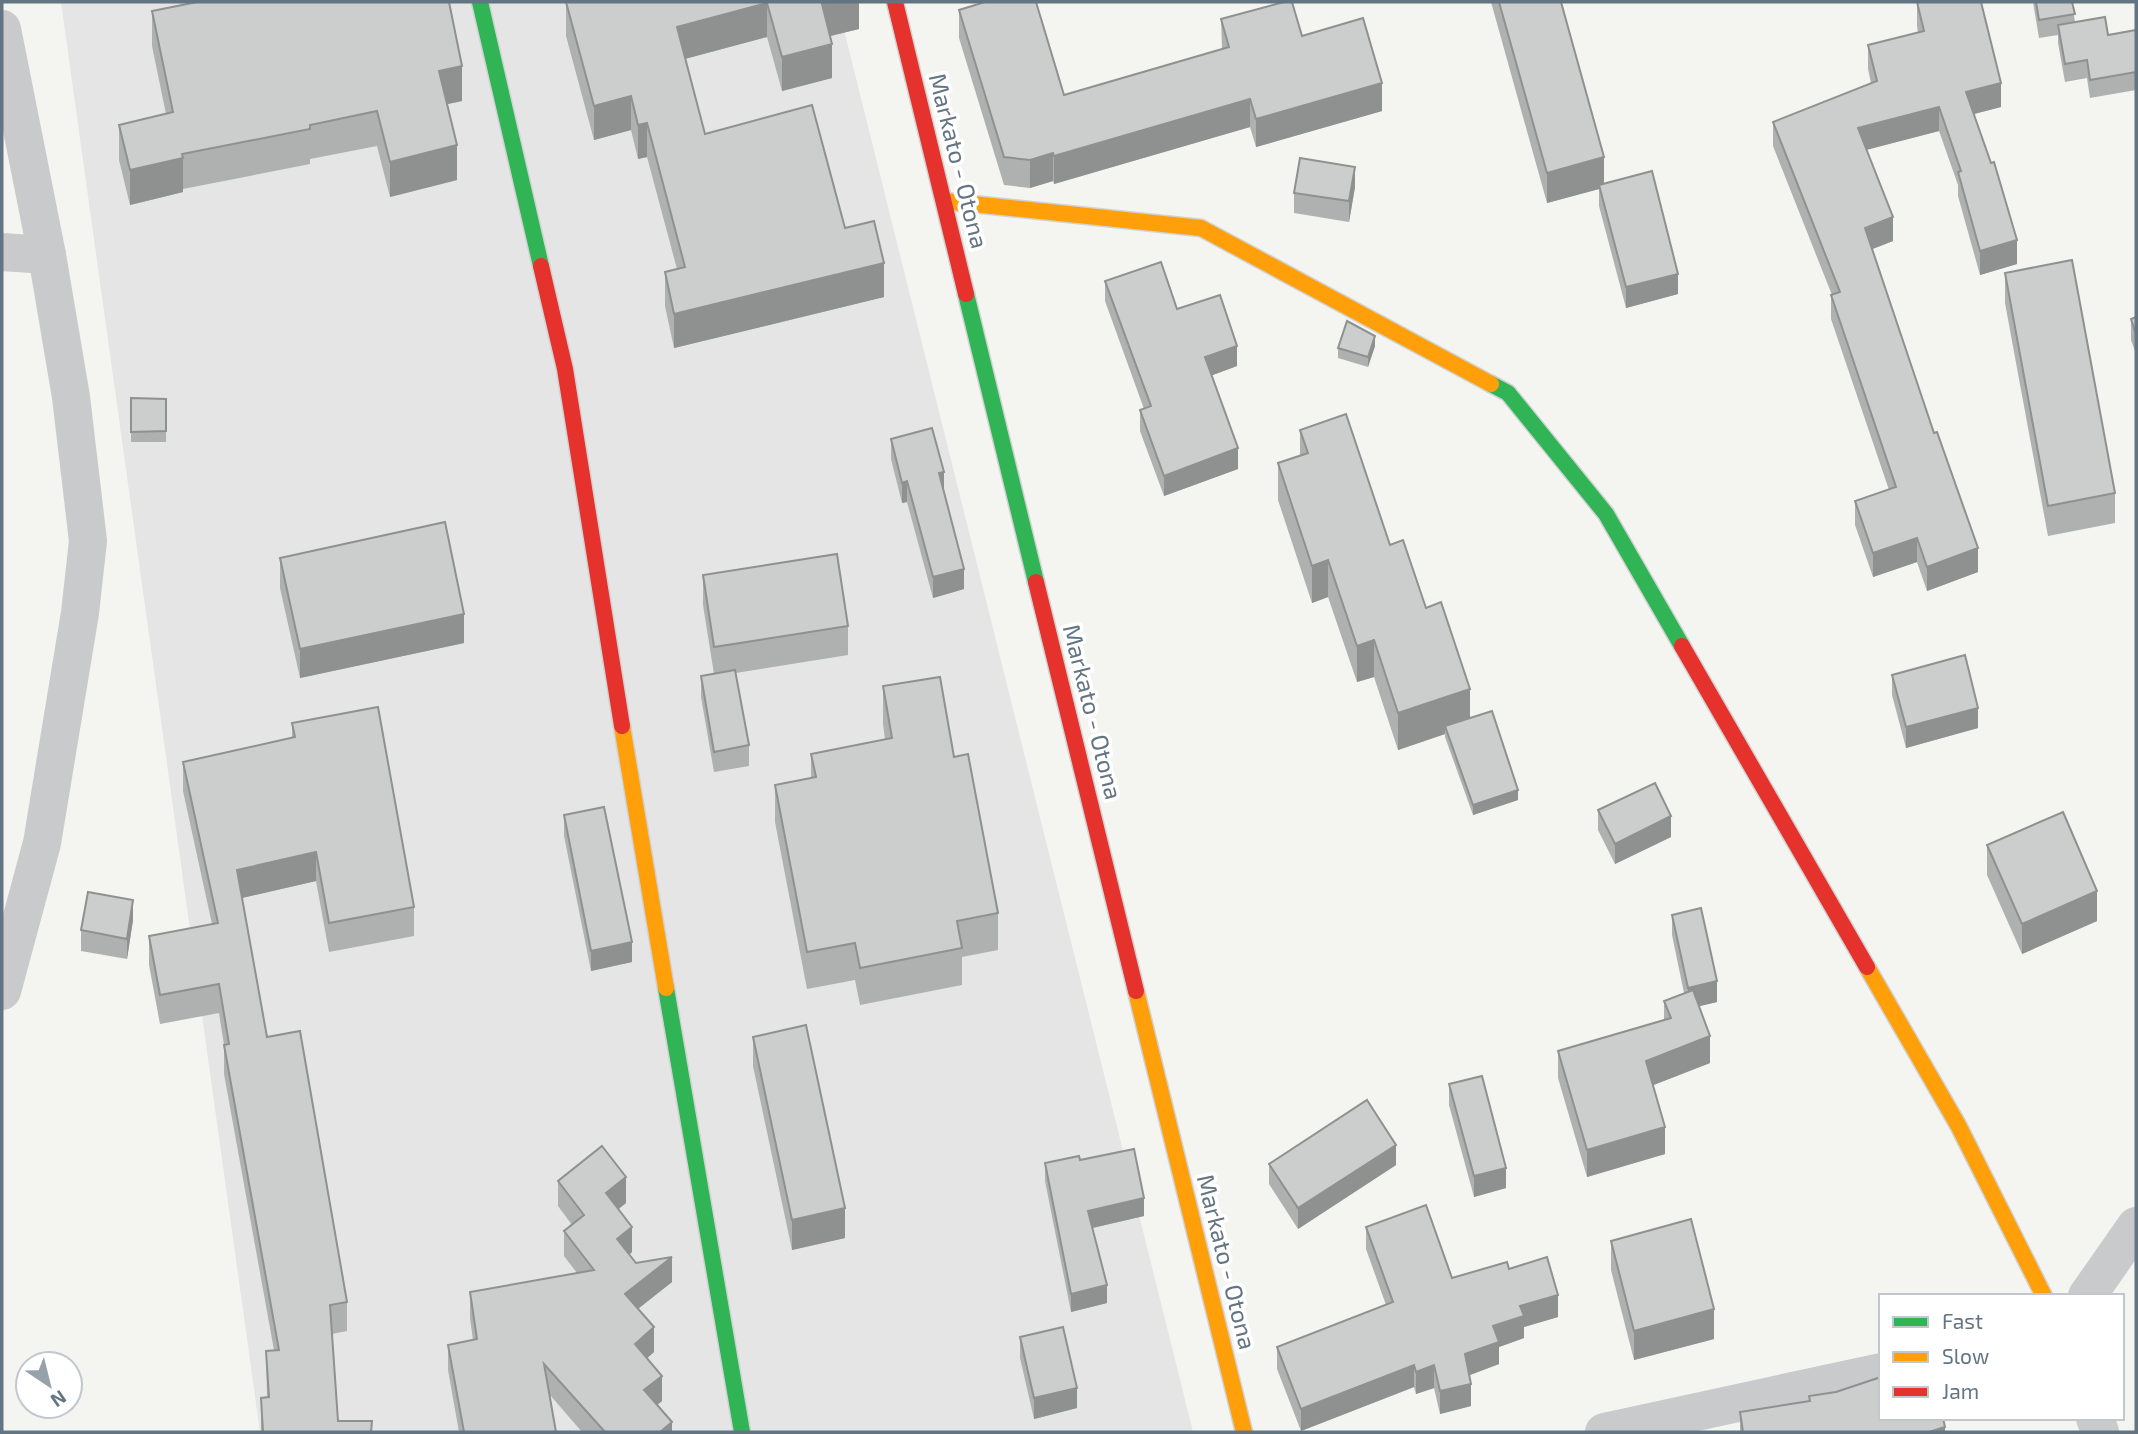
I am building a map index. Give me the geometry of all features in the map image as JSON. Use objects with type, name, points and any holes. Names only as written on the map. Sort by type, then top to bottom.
[{"type":"street","points":[[480,2],[565,369],[597,582],[742,1432]]},
{"type":"street","name":"Markato - Otona","points":[[895,2],[1244,1432]]},
{"type":"street","points":[[2,29],[47,255],[71,397],[88,541],[80,613],[42,843],[2,991]]},
{"type":"street","points":[[944,201],[1201,228],[1508,393],[1606,514],[1958,1125],[2043,1294]]},
{"type":"street","points":[[2,252],[47,255]]},
{"type":"street","points":[[2088,1294],[2136,1226]]},
{"type":"street","points":[[1604,1432],[1879,1371]]},
{"type":"shaded area","points":[[61,2],[837,2],[1193,1432],[260,1432]]},
{"type":"building","points":[[197,2],[449,2],[462,66],[439,71],[457,145],[390,162],[377,111],[310,125],[310,129],[182,154],[183,158],[130,170],[119,125],[173,112],[152,11]]},
{"type":"building","points":[[566,2],[830,2],[822,4],[832,44],[782,57],[767,3],[677,27],[705,134],[812,105],[845,228],[874,221],[884,263],[674,314],[665,272],[685,267],[647,123],[638,125],[631,96],[594,106]]},
{"type":"building","points":[[985,2],[1036,2],[1064,95],[1229,47],[1221,19],[1284,2],[1292,2],[1302,36],[1363,18],[1382,83],[1256,119],[1250,99],[1054,156],[1053,153],[1030,160],[1004,157],[959,10]]},
{"type":"building","points":[[1499,2],[1561,2],[1604,157],[1547,173]]},
{"type":"building","points":[[1917,2],[1981,2],[2001,83],[1966,92],[1991,163],[1994,162],[2017,240],[1980,251],[1958,172],[1961,171],[1939,107],[1858,128],[1893,217],[1865,228],[1934,433],[1937,432],[1978,548],[1927,567],[1917,538],[1873,553],[1855,501],[1896,487],[1831,295],[1840,292],[1773,122],[1877,81],[1868,45],[1924,31]]},
{"type":"building","points":[[2036,2],[2072,2],[2075,14],[2039,20]]},
{"type":"building","points":[[2105,17],[2108,35],[2136,30],[2136,72],[2090,80],[2087,60],[2065,64],[2058,25]]},
{"type":"building","points":[[1300,158],[1355,167],[1349,201],[1294,193]]},
{"type":"building","points":[[1652,171],[1678,274],[1626,287],[1599,185]]},
{"type":"building","points":[[2072,260],[2115,493],[2048,506],[2005,273]]},
{"type":"building","points":[[1161,262],[1177,309],[1220,295],[1237,346],[1205,357],[1238,448],[1164,476],[1140,410],[1151,406],[1105,281]]},
{"type":"building","points":[[2136,317],[2136,334],[2131,319]]},
{"type":"building","points":[[1347,321],[1375,336],[1368,357],[1338,348]]},
{"type":"building","points":[[131,398],[166,399],[166,431],[131,432]]},
{"type":"building","points":[[1346,414],[1390,545],[1403,540],[1426,608],[1441,602],[1470,689],[1398,713],[1374,640],[1357,646],[1328,560],[1312,566],[1278,463],[1308,453],[1300,430]]},
{"type":"building","points":[[932,428],[944,472],[939,473],[964,569],[933,577],[907,481],[902,483],[891,439]]},
{"type":"building","points":[[445,522],[464,614],[300,649],[280,558]]},
{"type":"building","points":[[837,554],[848,626],[714,647],[703,575]]},
{"type":"building","points":[[1965,655],[1978,708],[1906,727],[1892,675]]},
{"type":"building","points":[[735,670],[749,745],[714,752],[701,676]]},
{"type":"building","points":[[940,677],[954,757],[968,754],[998,913],[957,921],[962,948],[860,968],[855,943],[807,952],[775,785],[816,777],[811,754],[892,738],[883,686]]},
{"type":"building","points":[[378,707],[414,907],[329,923],[316,852],[237,870],[267,1037],[300,1031],[347,1302],[330,1305],[338,1421],[372,1421],[371,1432],[263,1432],[261,1398],[269,1397],[266,1351],[279,1350],[224,1045],[229,1044],[219,984],[160,995],[149,936],[218,923],[183,762],[295,737],[292,723]]},
{"type":"building","points":[[1492,711],[1518,790],[1473,805],[1445,726]]},
{"type":"building","points":[[1655,783],[1671,816],[1615,844],[1598,810]]},
{"type":"building","points":[[604,807],[632,942],[591,951],[564,815]]},
{"type":"building","points":[[2063,812],[2097,891],[2022,924],[1987,845]]},
{"type":"building","points":[[88,892],[133,900],[127,939],[81,930]]},
{"type":"building","points":[[1701,908],[1717,981],[1688,988],[1672,915]]},
{"type":"building","points":[[1693,990],[1710,1036],[1646,1061],[1665,1127],[1587,1150],[1558,1051],[1671,1018],[1664,1001]]},
{"type":"building","points":[[806,1025],[845,1208],[792,1220],[753,1037]]},
{"type":"building","points":[[1482,1076],[1506,1168],[1474,1176],[1449,1084]]},
{"type":"building","points":[[1367,1100],[1396,1145],[1298,1208],[1269,1164]]},
{"type":"building","points":[[602,1146],[626,1177],[606,1193],[632,1227],[617,1239],[636,1263],[672,1257],[625,1294],[654,1327],[635,1344],[662,1376],[644,1390],[672,1422],[660,1432],[605,1432],[544,1364],[556,1432],[464,1432],[448,1345],[477,1339],[470,1292],[594,1270],[564,1231],[584,1215],[558,1181]]},
{"type":"building","points":[[1134,1149],[1144,1198],[1088,1211],[1107,1285],[1071,1294],[1045,1163],[1079,1156],[1080,1160]]},
{"type":"building","points":[[1426,1205],[1452,1278],[1507,1262],[1509,1269],[1547,1257],[1558,1295],[1520,1306],[1524,1316],[1493,1326],[1499,1342],[1465,1354],[1471,1384],[1440,1391],[1434,1365],[1416,1372],[1414,1365],[1301,1409],[1277,1347],[1393,1302],[1366,1227]]},
{"type":"building","points":[[1691,1219],[1714,1309],[1634,1331],[1611,1241]]},
{"type":"building","points":[[1063,1327],[1077,1388],[1034,1398],[1020,1337]]},
{"type":"building","points":[[1879,1378],[1879,1420],[1943,1420],[1945,1427],[1929,1432],[1743,1432],[1740,1412],[1810,1401],[1809,1396],[1836,1392]]},
{"type":"traffic: fast","points":[[480,2],[541,266]]},
{"type":"traffic: fast","points":[[966,294],[1036,582]]},
{"type":"traffic: fast","points":[[1491,384],[1508,393],[1606,514],[1682,646]]},
{"type":"traffic: fast","points":[[666,988],[742,1432]]},
{"type":"traffic: slow","points":[[944,201],[1201,228],[1491,384]]},
{"type":"traffic: slow","points":[[622,726],[666,988]]},
{"type":"traffic: slow","points":[[1867,967],[1958,1125],[2043,1294]]},
{"type":"traffic: slow","points":[[1136,991],[1244,1432]]},
{"type":"traffic: jam","points":[[895,2],[966,294]]},
{"type":"traffic: jam","points":[[541,266],[565,369],[622,726]]},
{"type":"traffic: jam","points":[[1036,582],[1136,991]]},
{"type":"traffic: jam","points":[[1682,646],[1867,967]]}]
